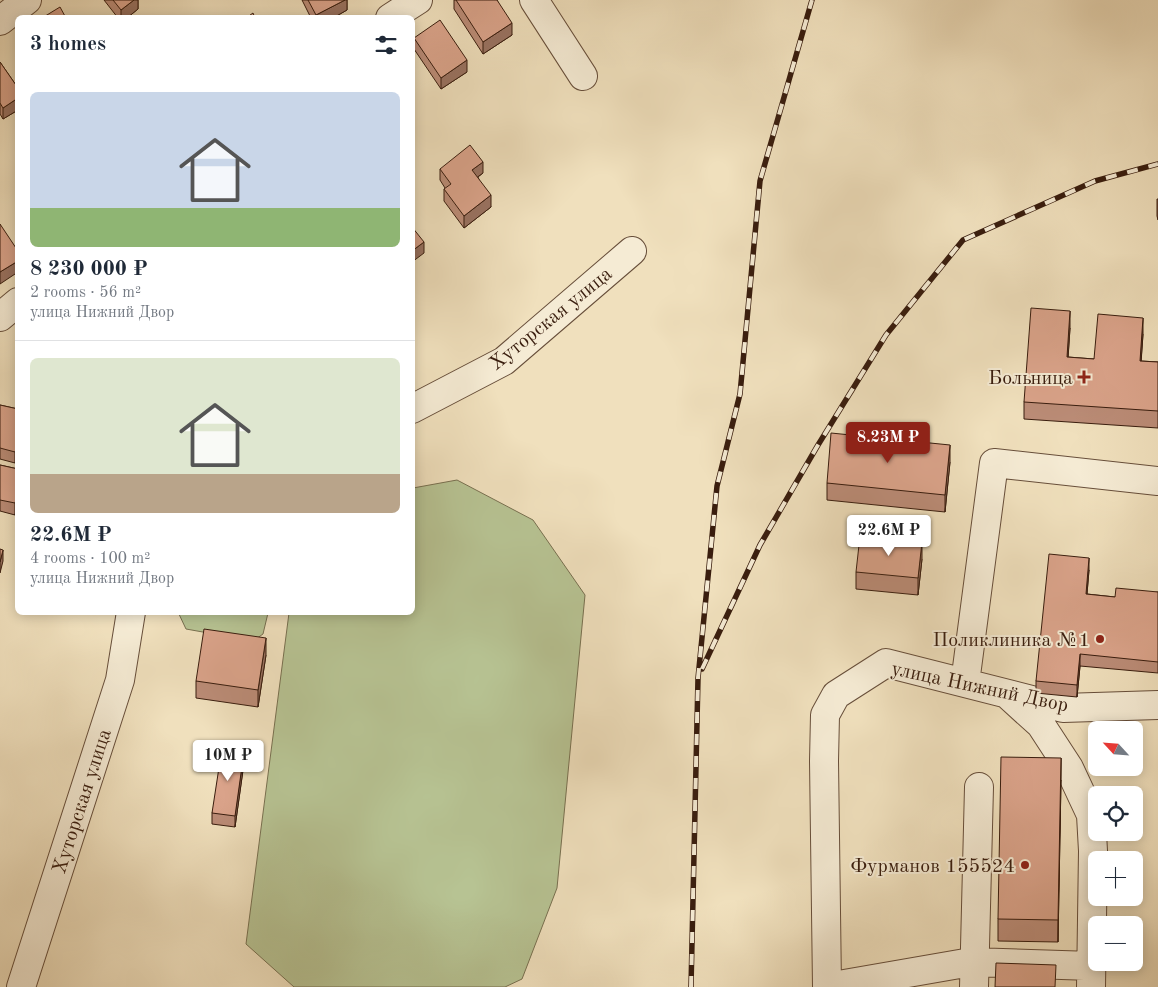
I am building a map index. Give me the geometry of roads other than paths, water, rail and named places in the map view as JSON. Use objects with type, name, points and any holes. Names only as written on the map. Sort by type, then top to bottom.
[{"type":"street","points":[[0,21],[27,0]]},
{"type":"street","points":[[395,15],[418,0]]},
{"type":"street","points":[[534,0],[583,76]]},
{"type":"street","name":"Хуторская улица","points":[[415,407],[504,360],[632,251]]},
{"type":"street","points":[[0,317],[15,304]]},
{"type":"street","points":[[965,683],[994,463],[1158,481]]},
{"type":"street","name":"Хуторская улица","points":[[21,987],[120,680],[131,615]]},
{"type":"street","name":"улица Нижний Двор","points":[[827,987],[825,715],[836,696],[886,663],[1062,708],[1158,705]]},
{"type":"street","points":[[827,987],[974,975],[1092,976],[1093,850],[1091,815],[1069,768],[1041,725],[1006,694]]},
{"type":"street","points":[[974,975],[979,787]]},
{"type":"railway","points":[[691,987],[698,678],[717,486],[740,394],[760,181],[812,0]]},
{"type":"railway","points":[[702,669],[760,545],[818,445],[886,335],[963,240],[1095,181],[1158,164]]},
{"type":"place","name":"Больница","points":[[1084,377]]},
{"type":"place","name":"Поликлиника №1","points":[[1100,639]]},
{"type":"place","name":"Фурманов 155524","points":[[1025,865]]}]
